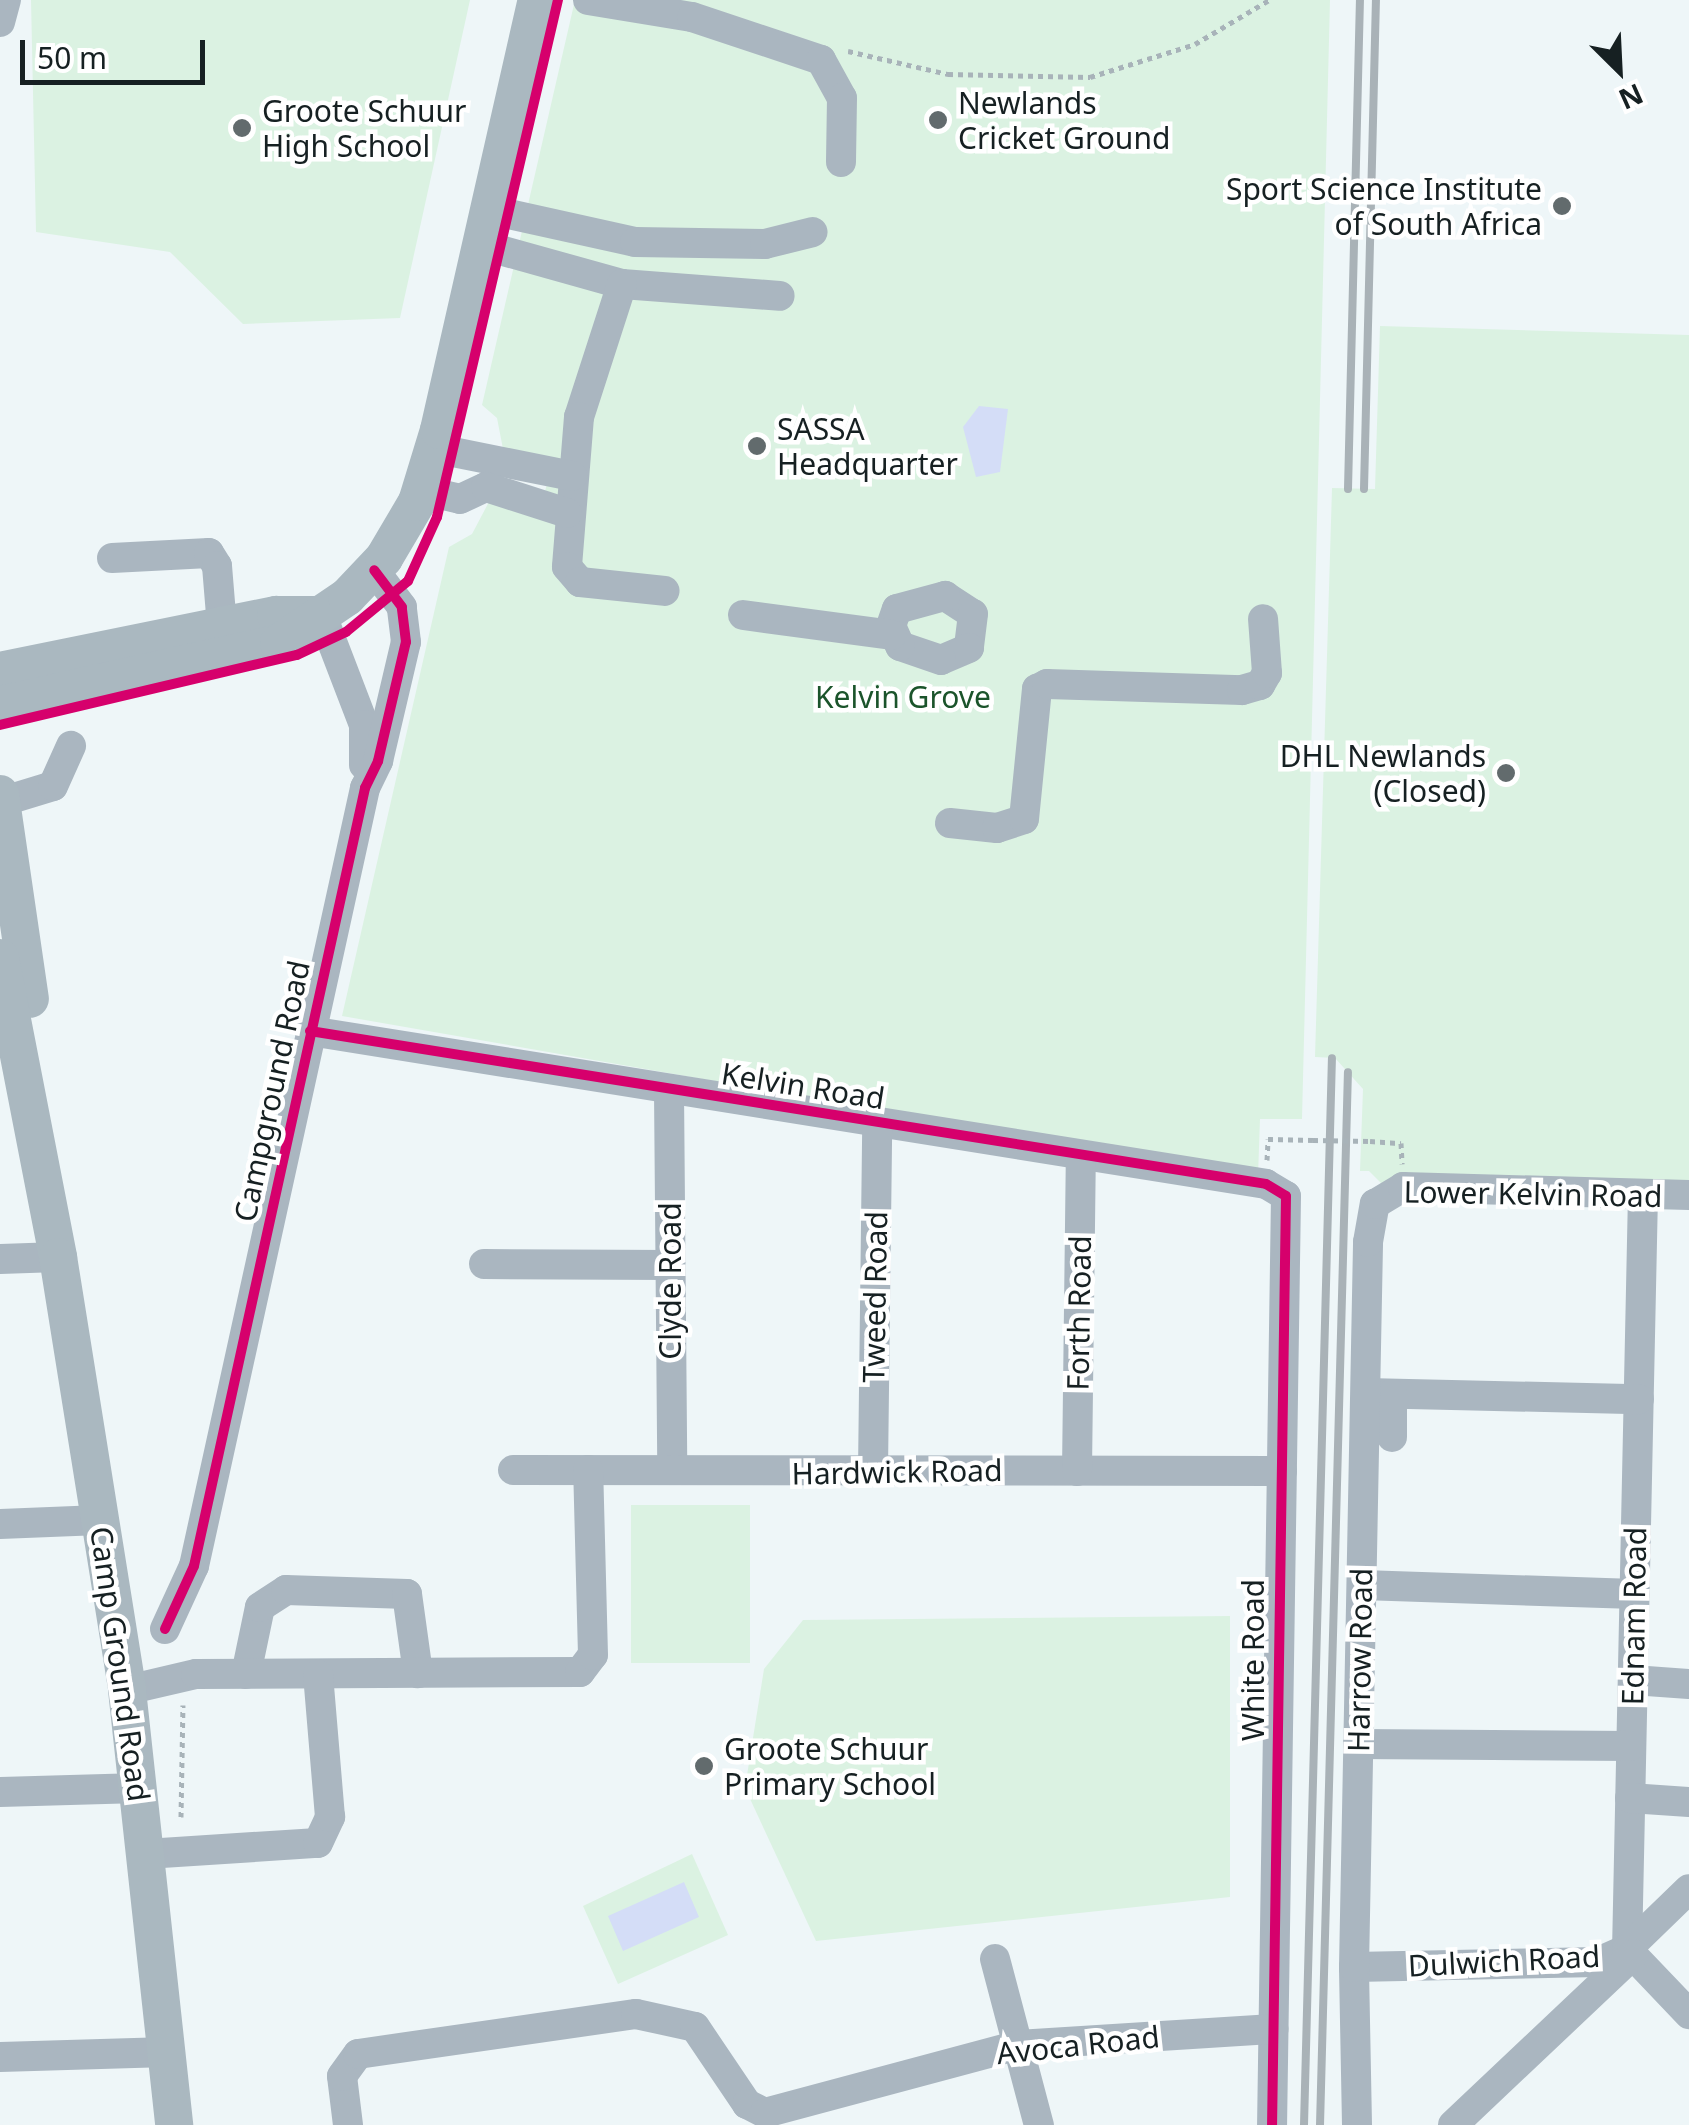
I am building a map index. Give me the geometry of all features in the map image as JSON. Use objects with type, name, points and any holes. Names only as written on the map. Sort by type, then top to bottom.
[{"type":"main road","points":[[0,704],[251,651],[290,638],[374,570],[422,490],[537,0]]},
{"type":"main road","points":[[0,670],[276,615],[318,614]]},
{"type":"main road","name":"Camp Ground Road","points":[[0,794],[24,947],[49,1206]]},
{"type":"main road","name":"Camp Ground Road","points":[[2,981],[58,1257],[127,1690],[174,2125]]},
{"type":"street","points":[[0,22],[6,0]]},
{"type":"street","points":[[588,0],[682,9],[820,60],[842,98],[842,162]]},
{"type":"street","points":[[486,227],[635,242],[765,244],[812,232]]},
{"type":"street","points":[[486,227],[622,284],[780,296]]},
{"type":"street","points":[[622,284],[579,417],[570,492],[568,568],[574,579],[665,591]]},
{"type":"street","points":[[433,448],[484,459],[570,492]]},
{"type":"street","points":[[422,490],[460,499],[486,487],[570,492]]},
{"type":"street","points":[[112,558],[209,553],[217,566],[222,627]]},
{"type":"street","name":"Campground Road","points":[[165,1629],[194,1566],[365,788],[378,761],[406,642],[402,607],[374,570]]},
{"type":"street","name":"Campground Road","points":[[318,614],[364,725],[365,788]]},
{"type":"street","points":[[743,615],[892,634]]},
{"type":"street","points":[[950,823],[997,828],[1024,819],[1037,689],[1046,684],[1242,690],[1260,684],[1267,673],[1263,619]]},
{"type":"street","points":[[1,802],[52,786],[71,746]]},
{"type":"street","name":"Kelvin Road","points":[[310,1032],[1266,1184],[1286,1196]]},
{"type":"street","name":"Clyde Road","points":[[669,1091],[672,1470]]},
{"type":"street","name":"Tweed Road","points":[[872,1472],[877,1123]]},
{"type":"street","name":"Forth Road","points":[[1076,1470],[1081,1156]]},
{"type":"street","name":"Lower Kelvin Road","points":[[1379,1197],[1403,1187],[1689,1196]]},
{"type":"street","name":"Ednam Road","points":[[1630,1952],[1643,1194]]},
{"type":"street","name":"White Road","points":[[1272,2125],[1286,1196]]},
{"type":"street","name":"Harrow Road","points":[[1357,2125],[1354,1967],[1362,1584],[1379,1394],[1368,1242],[1379,1197]]},
{"type":"street","points":[[0,1259],[58,1257]]},
{"type":"street","points":[[484,1264],[670,1265]]},
{"type":"street","points":[[1392,1437],[1379,1394],[1638,1398]]},
{"type":"street","name":"Hardwick Road","points":[[513,1470],[1282,1471]]},
{"type":"street","points":[[127,1690],[183,1677],[418,1673],[564,1676],[586,1668],[593,1654],[588,1470]]},
{"type":"street","points":[[0,1524],[100,1520]]},
{"type":"street","points":[[1362,1584],[1634,1594]]},
{"type":"street","points":[[246,1674],[260,1607],[286,1590],[407,1594],[418,1673]]},
{"type":"street","points":[[146,1854],[318,1843],[330,1818],[318,1675]]},
{"type":"street","points":[[1633,1680],[1689,1684]]},
{"type":"street","points":[[1358,1744],[1632,1746]]},
{"type":"street","points":[[0,1792],[140,1788]]},
{"type":"street","points":[[1630,1798],[1689,1802]]},
{"type":"street","name":"Dulwich Road","points":[[1354,1967],[1587,1963],[1630,1952],[1689,1889]]},
{"type":"street","points":[[1453,2125],[1630,1952],[1689,2014]]},
{"type":"street","points":[[995,1959],[1039,2125]]},
{"type":"street","name":"Avoca Road","points":[[348,2125],[342,2076],[358,2054],[636,2014],[695,2027],[758,2113],[1018,2045],[1274,2028]]},
{"type":"street","points":[[0,2057],[168,2052]]},
{"type":"path","points":[[839,48],[910,70],[1075,79],[1162,58],[1226,29],[1269,0]]},
{"type":"path","points":[[1268,1139],[1401,1143]]},
{"type":"path","points":[[180,1817],[183,1677]]},
{"type":"green space","name":"Groote Schuur High School","points":[[31,0],[470,0],[400,318],[243,324],[170,252],[36,232]]},
{"type":"green space","name":"Kelvin Grove","points":[[575,0],[1330,0],[1302,1119],[1260,1119],[1258,1176],[342,1016],[449,547],[472,534],[491,498],[544,495],[553,462],[503,449],[497,418],[482,405]]},
{"type":"green space","name":"DHL Newlands (Closed)","points":[[1380,326],[1689,335],[1689,1195],[1390,1192],[1369,1171],[1360,1171],[1363,1089],[1335,1058],[1315,1057],[1332,488],[1375,489]]},
{"type":"green space","points":[[631,1505],[750,1505],[750,1663],[631,1663]]},
{"type":"green space","points":[[1230,1616],[1230,1897],[816,1941],[745,1788],[764,1669],[803,1620]]},
{"type":"green space","points":[[692,1854],[728,1935],[618,1984],[583,1906]]},
{"type":"water","points":[[979,406],[1008,409],[1000,472],[976,477],[963,427]]},
{"type":"water","points":[[684,1882],[699,1917],[623,1951],[608,1916]]},
{"type":"railway","points":[[1348,489],[1360,0]]},
{"type":"railway","points":[[1364,489],[1376,0]]},
{"type":"railway","points":[[1304,2125],[1332,1058]]},
{"type":"railway","points":[[1320,2125],[1348,1072]]},
{"type":"cycle path","points":[[0,725],[297,655],[346,632],[408,581],[437,517],[558,0]]},
{"type":"cycle path","points":[[165,1629],[194,1566],[365,788],[378,761],[406,642],[402,607],[374,570]]},
{"type":"cycle path","points":[[310,1031],[1266,1184],[1286,1196],[1272,2125]]},
{"type":"place","name":"Newlands Cricket Ground","points":[[938,120]]},
{"type":"place","name":"Groote Schuur High School","points":[[242,128]]},
{"type":"place","name":"Sport Science Institute of South Africa","points":[[1562,206]]},
{"type":"place","name":"SASSA Headquarter","points":[[757,446]]},
{"type":"place","name":"DHL Newlands (Closed)","points":[[1506,773]]},
{"type":"place","name":"Groote Schuur Primary School","points":[[704,1766]]}]
